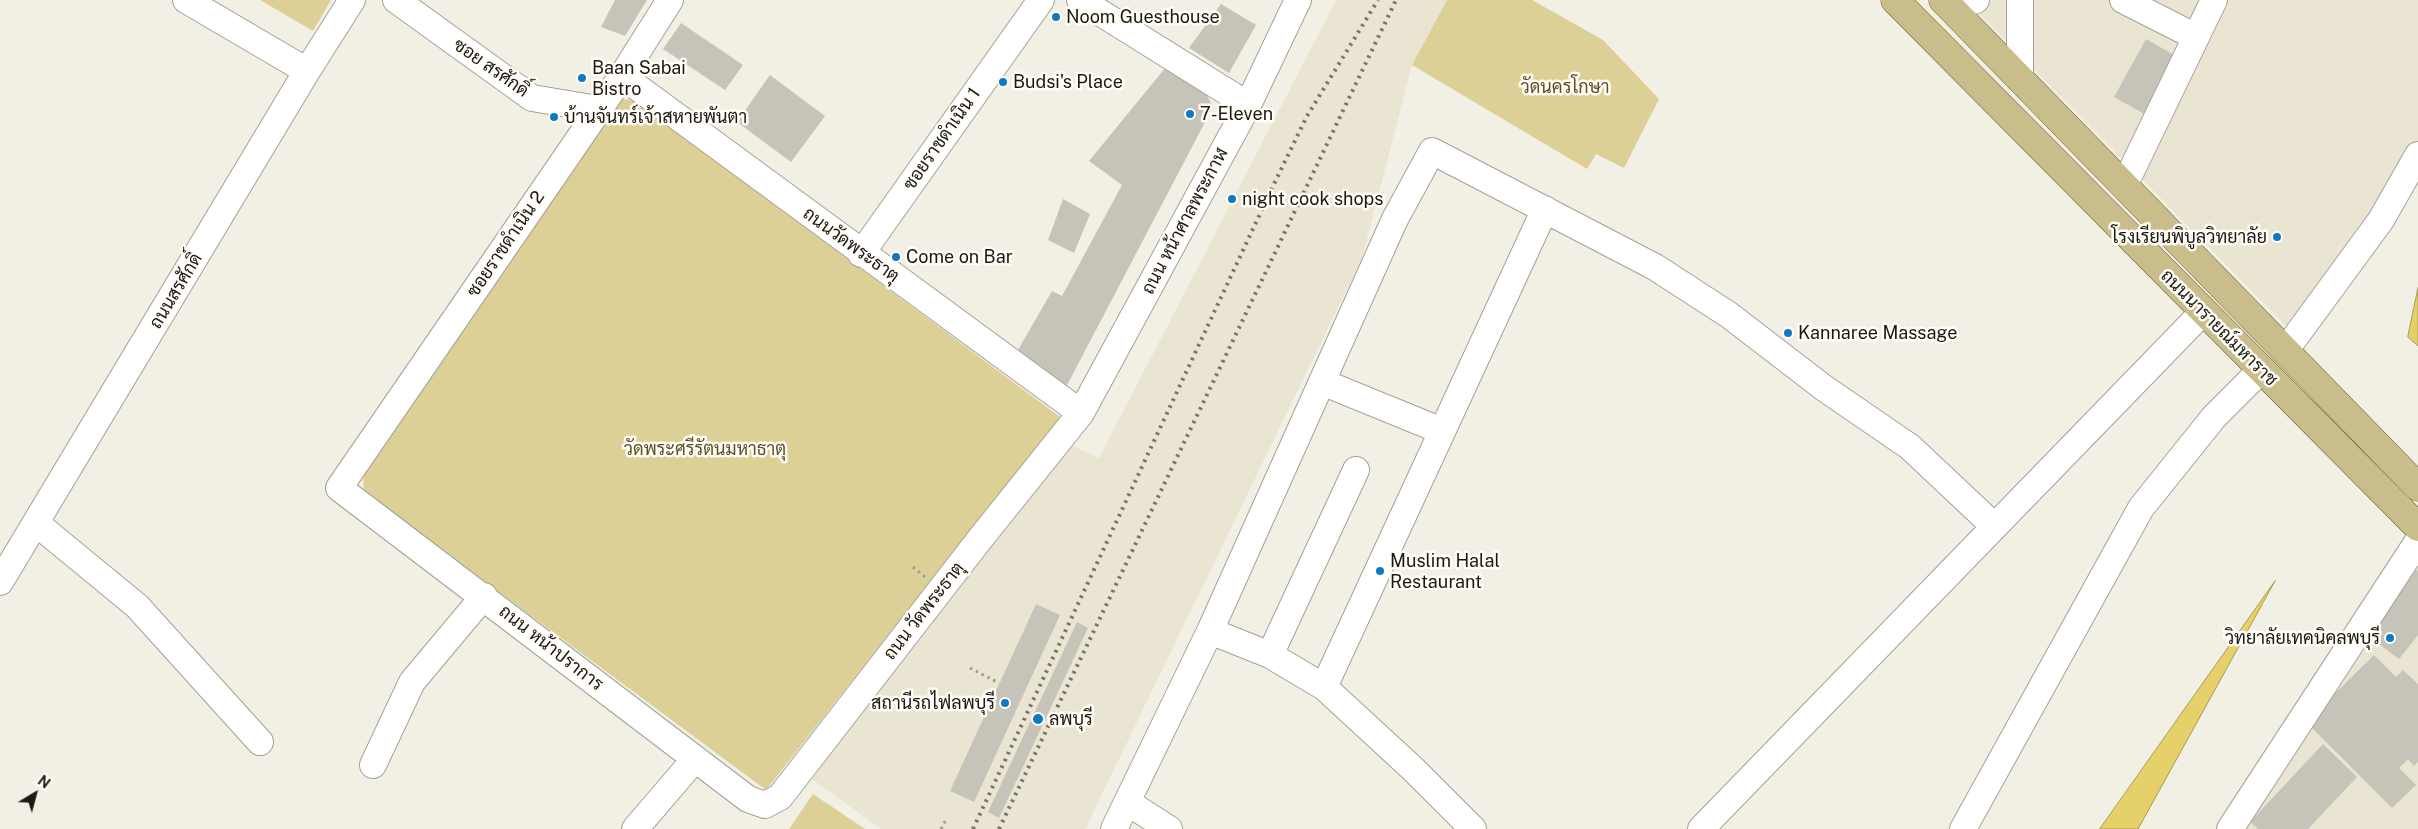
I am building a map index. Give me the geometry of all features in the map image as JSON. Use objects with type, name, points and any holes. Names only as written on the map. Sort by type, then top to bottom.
[{"type":"main road","name":"ถนนนารายณ์มหาราช","points":[[1895,0],[2418,527]]},
{"type":"main road","name":"ถนนนารายณ์มหาราช","points":[[1957,3],[2020,78],[2418,487]]},
{"type":"street","points":[[186,0],[307,71]]},
{"type":"street","name":"ถนนสรศักดิ์","points":[[0,582],[307,71],[352,0]]},
{"type":"street","name":"ซอย สรศักดิ์","points":[[396,0],[532,98],[598,109]]},
{"type":"street","name":"ซอยราชดำเนิน 2","points":[[339,488],[622,76],[670,0]]},
{"type":"street","name":"ซอยราชดำเนิน 1","points":[[861,254],[1041,0]]},
{"type":"street","points":[[1080,0],[1248,105]]},
{"type":"street","name":"ถนน หน้าศาลพระกาฬ","points":[[1081,413],[1248,105],[1298,0]]},
{"type":"street","points":[[2020,0],[2020,78]]},
{"type":"street","points":[[2124,0],[2196,36]]},
{"type":"street","points":[[2124,186],[2214,0]]},
{"type":"street","name":"ถนนวัดพระธาตุ","points":[[622,76],[861,254],[1081,413]]},
{"type":"street","points":[[1114,829],[1210,631],[1395,220],[1432,151],[1655,267],[1729,315],[1824,388],[1910,447],[1994,526]]},
{"type":"street","points":[[2285,351],[2381,220],[2418,155]]},
{"type":"street","points":[[1324,687],[1544,208]]},
{"type":"street","points":[[1701,829],[2203,312]]},
{"type":"street","points":[[1963,829],[2141,508],[2214,417],[2261,370]]},
{"type":"street","points":[[1322,382],[1442,431]]},
{"type":"street","name":"ถนน วัดพระธาตุ","points":[[765,805],[780,797],[980,539],[1081,413]]},
{"type":"street","points":[[1270,655],[1356,470]]},
{"type":"street","name":"ถนน หน้าปราการ","points":[[339,488],[484,596],[748,799],[765,805]]},
{"type":"street","points":[[36,523],[137,606],[260,742]]},
{"type":"street","points":[[2230,829],[2418,541]]},
{"type":"street","points":[[373,765],[412,682],[484,596]]},
{"type":"street","points":[[1210,631],[1270,655],[1324,687],[1413,769],[1473,829]]},
{"type":"street","points":[[635,829],[695,758]]},
{"type":"street","points":[[1127,802],[1169,829]]},
{"type":"path","points":[[970,668],[999,683]]},
{"type":"path","points":[[941,829],[947,818]]},
{"type":"shaded area","points":[[1336,0],[1447,0],[1412,65],[1362,258],[1085,829],[881,829],[812,779],[1067,443],[1099,458]]},
{"type":"shaded area","name":"โรงเรียนพิบูลวิทยาลัย","points":[[1966,0],[2418,0],[2418,141],[2292,332]]},
{"type":"shaded area","points":[[2418,288],[2418,346],[2408,337]]},
{"type":"shaded area","name":"วิทยาลัยเทคนิคลพบุรี","points":[[2418,554],[2418,829],[2237,829]]},
{"type":"shaded area","points":[[2275,581],[2138,829],[2100,829]]},
{"type":"green space","points":[[260,0],[331,0],[313,31]]},
{"type":"green space","name":"วัดนครโกษา","points":[[1447,0],[1532,0],[1603,40],[1659,99],[1624,168],[1596,154],[1587,169],[1412,65]]},
{"type":"green space","name":"วัดพระศรีรัตนมหาธาตุ","points":[[633,99],[1060,417],[766,790],[364,492],[363,477],[618,100]]},
{"type":"green space","points":[[813,794],[865,829],[789,829]]},
{"type":"building","points":[[615,0],[647,0],[625,36],[601,27]]},
{"type":"building","points":[[1221,4],[1256,25],[1229,73],[1189,48]]},
{"type":"building","points":[[681,23],[743,65],[725,90],[663,49]]},
{"type":"building","points":[[2146,39],[2181,59],[2148,116],[2114,97]]},
{"type":"building","points":[[1166,67],[1207,95],[1213,107],[1066,387],[1015,355],[1052,291],[1062,296],[1122,185],[1089,161]]},
{"type":"building","points":[[770,75],[825,116],[791,162],[737,122]]},
{"type":"building","points":[[1063,199],[1090,214],[1074,253],[1048,240]]},
{"type":"building","points":[[2416,570],[2418,571],[2418,635],[2399,659],[2367,635]]},
{"type":"building","name":"สถานีรถไฟลพบุรี","points":[[1036,604],[1060,615],[974,802],[950,791]]},
{"type":"building","points":[[1077,622],[1088,628],[999,818],[988,812]]},
{"type":"building","points":[[2374,655],[2396,677],[2403,670],[2418,684],[2418,762],[2414,766],[2408,759],[2399,768],[2416,785],[2392,808],[2306,722]]},
{"type":"building","points":[[2323,744],[2357,777],[2308,829],[2258,829],[2250,822]]},
{"type":"railway","points":[[973,829],[1307,116],[1378,0]]},
{"type":"railway","points":[[999,829],[1396,0]]},
{"type":"place","name":"Noom Guesthouse","points":[[1056,17]]},
{"type":"place","name":"Baan Sabai Bistro","points":[[582,78]]},
{"type":"place","name":"Budsi's Place","points":[[1003,82]]},
{"type":"place","name":"7-Eleven","points":[[1190,114]]},
{"type":"place","name":"บ้านจันทร์เจ้าสหายพันตา","points":[[554,117]]},
{"type":"place","name":"night cook shops","points":[[1232,199]]},
{"type":"place","name":"โรงเรียนพิบูลวิทยาลัย","points":[[2277,237]]},
{"type":"place","name":"Come on Bar","points":[[896,257]]},
{"type":"place","name":"Kannaree Massage","points":[[1788,333]]},
{"type":"place","name":"Muslim Halal Restaurant","points":[[1380,571]]},
{"type":"place","name":"วิทยาลัยเทคนิคลพบุรี","points":[[2390,638]]},
{"type":"place","name":"สถานีรถไฟลพบุรี","points":[[1005,703]]},
{"type":"place","name":"ลพบุรี","points":[[1038,719]]}]
